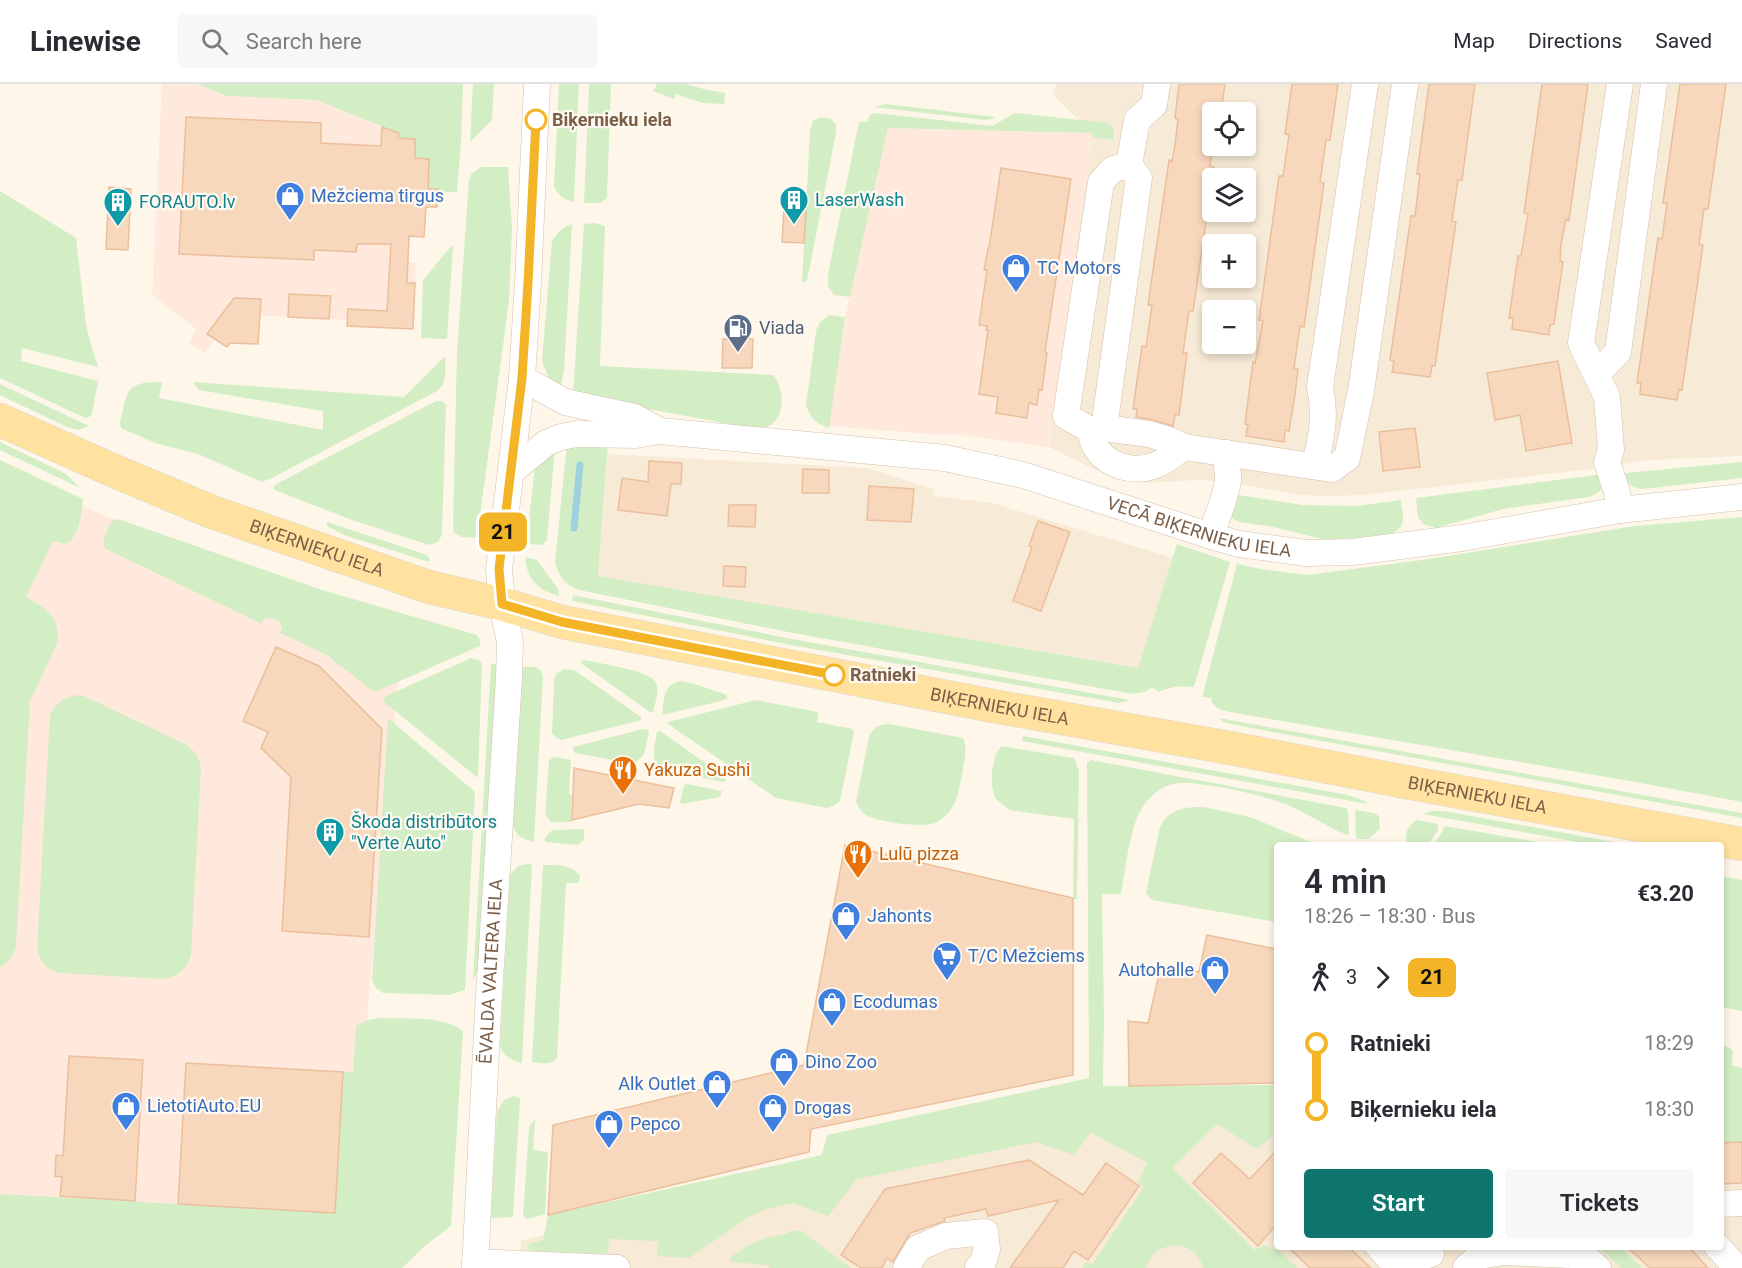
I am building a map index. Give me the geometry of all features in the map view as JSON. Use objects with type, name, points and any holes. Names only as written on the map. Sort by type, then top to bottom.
[{"type":"main road","name":"BIĶERNIEKU IELA","points":[[0,420],[212,512],[429,587],[502,604],[562,622],[969,702],[1230,748],[1742,844]]},
{"type":"street","name":"ĒVALDA VALTERA IELA","points":[[475,1265],[509,678],[510,642],[502,604],[500,559],[522,378],[537,84]]},
{"type":"street","points":[[1157,84],[1154,105],[1137,120],[1129,165],[1139,178],[1094,444],[1104,457],[1116,465],[1130,469],[1143,469],[1157,464],[1184,447]]},
{"type":"street","points":[[1314,465],[1320,444],[1324,404],[1320,387],[1365,84]]},
{"type":"street","points":[[1129,165],[1113,169],[1101,182],[1066,416],[1097,429],[1149,434],[1225,459],[1332,468],[1347,458],[1361,391],[1405,84]]},
{"type":"street","points":[[1618,501],[1607,462],[1611,450],[1607,397],[1598,374],[1581,343],[1620,84]]},
{"type":"street","points":[[1598,374],[1618,352],[1654,84]]},
{"type":"street","name":"VECĀ BIĶERNIEKU IELA","points":[[522,378],[565,402],[634,417],[660,431]]},
{"type":"street","name":"VECĀ BIĶERNIEKU IELA","points":[[512,471],[546,443],[561,437],[577,434],[636,435],[660,431],[945,458],[1023,475],[1214,525],[1239,544],[1306,553],[1353,552],[1462,538],[1618,501],[1742,497]]},
{"type":"street","points":[[1214,525],[1228,482],[1225,459]]},
{"type":"street","points":[[1724,1204],[1742,1203]]},
{"type":"street","points":[[906,1268],[918,1248],[946,1236],[985,1232],[987,1249],[982,1265],[978,1268]]},
{"type":"street","points":[[1382,1250],[1389,1258],[1414,1259],[1437,1256]]},
{"type":"street","points":[[1721,1250],[1737,1268]]},
{"type":"street","points":[[1466,1268],[1479,1256],[1503,1252],[1572,1255],[1591,1262],[1598,1268]]},
{"type":"street","points":[[475,1265],[617,1268]]},
{"type":"shaded area","name":"Mežciema tirgus","points":[[162,84],[197,84],[227,96],[316,100],[415,139],[428,189],[438,189],[437,207],[426,207],[424,237],[409,237],[408,262],[416,263],[413,329],[347,326],[347,320],[237,314],[218,341],[214,340],[205,353],[189,343],[196,329],[152,295]]},
{"type":"shaded area","points":[[1056,84],[1742,84],[1742,456],[1648,460],[1600,468],[1363,495],[1329,496],[1300,495],[1228,482],[1197,480],[1147,483],[1106,475],[1049,447],[1092,133],[1053,95]]},
{"type":"shaded area","points":[[888,128],[1092,133],[1049,447],[954,434],[829,426],[845,317]]},
{"type":"shaded area","points":[[608,454],[867,468],[934,489],[935,496],[992,503],[1173,558],[1139,668],[598,576]]},
{"type":"shaded area","points":[[13,475],[125,525],[400,665],[367,1020],[356,1026],[353,1072],[343,1072],[335,1213],[0,1268],[0,492]]},
{"type":"shaded area","points":[[1724,1100],[1742,1100],[1742,1268],[520,1268],[521,1241],[858,1150],[1274,1108],[1274,1250],[1724,1250]]},
{"type":"green space","points":[[197,84],[463,84],[457,192],[438,192],[438,189],[428,189],[415,158],[415,139],[398,138],[398,133],[316,100],[227,96]]},
{"type":"green space","points":[[473,84],[494,84],[492,120],[470,142]]},
{"type":"green space","points":[[559,84],[579,84],[574,202],[562,197],[554,186]]},
{"type":"green space","points":[[589,84],[611,84],[607,198],[600,203],[584,203]]},
{"type":"green space","points":[[657,84],[685,84],[725,93],[724,104],[702,103],[676,94],[674,99],[653,91]]},
{"type":"green space","points":[[885,104],[996,117],[985,120],[874,107]]},
{"type":"green space","points":[[876,113],[992,126],[1015,113],[1109,123],[1114,129],[1113,140],[1092,137],[1092,133],[888,128],[850,297],[834,295],[828,286],[828,274],[859,122],[867,122],[870,115]]},
{"type":"green space","points":[[821,117],[831,119],[836,125],[836,133],[807,281],[802,283],[810,130],[813,121]]},
{"type":"green space","points":[[481,167],[508,167],[512,229],[509,301],[477,538],[462,537],[454,533],[453,524],[457,352],[469,179],[472,173]]},
{"type":"green space","points":[[0,191],[76,238],[86,324],[98,367],[22,348],[21,361],[98,381],[92,414],[89,417],[85,418],[0,378]]},
{"type":"green space","points":[[595,223],[605,226],[600,366],[773,375],[777,380],[782,401],[779,414],[771,425],[756,429],[573,395],[584,224]]},
{"type":"green space","points":[[572,224],[564,371],[560,391],[549,377],[542,360],[552,241],[560,231]]},
{"type":"green space","points":[[452,245],[447,339],[421,338],[423,280]]},
{"type":"green space","points":[[829,315],[845,317],[829,428],[814,420],[806,406],[816,331],[820,322]]},
{"type":"green space","points":[[445,356],[444,380],[437,391],[262,482],[198,454],[155,443],[121,428],[124,403],[130,390],[141,384],[162,382],[159,398],[323,430],[323,411],[199,390],[193,382],[404,397]]},
{"type":"green space","points":[[0,384],[89,426],[79,430],[69,428],[0,395]]},
{"type":"green space","points":[[436,401],[442,401],[446,405],[442,535],[438,542],[429,545],[352,520],[273,488],[280,482]]},
{"type":"green space","points":[[0,442],[66,474],[80,488],[0,450]]},
{"type":"green space","points":[[567,444],[608,444],[598,576],[1138,668],[1177,544],[1230,562],[1194,687],[1176,687],[1159,692],[1152,687],[1145,692],[1133,694],[793,633],[579,590],[563,579],[555,562]]},
{"type":"green space","points":[[555,448],[547,540],[542,545],[526,544],[535,467]]},
{"type":"green space","points":[[0,460],[83,499],[81,518],[74,536],[66,544],[53,541],[26,597],[51,615],[58,635],[57,644],[30,701],[16,946],[11,958],[0,967]]},
{"type":"green space","points":[[1742,462],[1742,478],[1643,489],[1630,485],[1625,477],[1625,473]]},
{"type":"green space","points":[[1604,474],[1601,489],[1589,497],[1503,509],[1436,528],[1423,524],[1418,517],[1416,498]]},
{"type":"green space","points":[[1232,494],[1303,505],[1356,506],[1401,500],[1403,521],[1399,529],[1389,535],[1326,540],[1273,527],[1239,522],[1232,518],[1230,512]]},
{"type":"green space","points":[[1742,517],[1742,802],[1230,712],[1215,706],[1211,698],[1202,697],[1237,564],[1307,575],[1429,559],[1634,526]]},
{"type":"green space","points":[[115,519],[322,590],[477,635],[480,646],[377,691],[371,690],[327,655],[280,633],[282,628],[275,619],[263,619],[262,624],[106,549],[103,544],[105,537]]},
{"type":"green space","points":[[327,522],[427,555],[429,562],[344,535],[327,526]]},
{"type":"green space","points":[[525,557],[537,560],[558,589],[559,596],[539,587],[534,582],[528,572]]},
{"type":"green space","points":[[573,595],[792,639],[1130,700],[1119,703],[791,645],[572,601]]},
{"type":"green space","points":[[471,658],[479,660],[482,664],[478,778],[383,699]]},
{"type":"green space","points":[[583,660],[634,671],[652,678],[658,690],[653,712],[582,664]]},
{"type":"green space","points":[[491,664],[497,664],[479,968],[473,981]]},
{"type":"green space","points":[[522,667],[537,668],[543,676],[534,842],[520,837],[513,825]]},
{"type":"green space","points":[[564,669],[574,670],[641,717],[642,720],[561,740],[555,737],[552,733],[554,681],[556,674]]},
{"type":"green space","points":[[681,681],[727,695],[727,698],[662,715],[664,698],[668,689],[671,685]]},
{"type":"green space","points":[[77,695],[84,696],[185,744],[197,756],[200,763],[191,955],[181,972],[169,978],[60,973],[47,967],[41,961],[38,953],[50,715],[60,701]]},
{"type":"green space","points":[[756,700],[818,712],[817,722],[853,729],[840,801],[835,805],[827,808],[776,798],[668,724],[668,722]]},
{"type":"green space","points":[[388,718],[475,792],[465,990],[449,995],[383,993],[372,981]]},
{"type":"green space","points":[[1219,718],[1742,813],[1742,818],[1246,727],[1223,722]]},
{"type":"green space","points":[[889,724],[963,738],[965,756],[958,795],[948,813],[937,822],[913,825],[882,820],[866,815],[856,802],[869,737],[876,727]]},
{"type":"green space","points":[[643,729],[648,730],[649,733],[644,754],[636,763],[575,753],[573,750],[573,747]]},
{"type":"green space","points":[[660,731],[724,776],[726,781],[660,769],[655,760],[654,751],[657,732]]},
{"type":"green space","points":[[1023,736],[1348,795],[1368,804],[1022,741]]},
{"type":"green space","points":[[1001,746],[1074,758],[1079,770],[1077,900],[1073,898],[1074,819],[1009,810],[995,798],[992,771],[995,756]]},
{"type":"green space","points":[[554,757],[571,760],[569,794],[572,795],[571,822],[551,822],[545,814],[549,760]]},
{"type":"green space","points":[[1091,760],[1346,808],[1348,811],[1349,835],[1346,835],[1294,808],[1267,798],[1209,785],[1182,783],[1169,785],[1153,795],[1139,814],[1131,836],[1121,894],[1102,894],[1103,1086],[1274,1085],[1274,1135],[1257,1149],[1217,1124],[1172,1168],[1254,1250],[1264,1245],[1278,1250],[1298,1268],[1203,1268],[1193,1251],[1175,1246],[1157,1251],[1150,1258],[1146,1268],[1082,1268],[1086,1262],[1092,1265],[1144,1187],[1138,1183],[1147,1163],[1091,1132],[1074,1155],[1036,1142],[857,1179],[828,1216],[793,1203],[766,1209],[750,1216],[689,1258],[657,1256],[658,1241],[609,1239],[608,1254],[530,1251],[529,1244],[543,1240],[548,1215],[822,1155],[827,1135],[1089,1078],[1087,763]]},
{"type":"green space","points":[[687,784],[722,791],[720,797],[682,804],[680,802],[684,786]]},
{"type":"green space","points":[[1190,807],[1204,807],[1250,817],[1311,842],[1274,842],[1274,922],[1152,900],[1146,893],[1160,827],[1173,812]]},
{"type":"green space","points":[[1355,810],[1379,816],[1380,829],[1368,839],[1356,837]]},
{"type":"green space","points":[[1444,811],[1614,842],[1578,842],[1423,814]]},
{"type":"green space","points":[[1416,820],[1438,824],[1438,830],[1430,842],[1407,842],[1407,831]]},
{"type":"green space","points":[[1445,826],[1537,842],[1436,842]]},
{"type":"green space","points":[[584,829],[584,840],[578,845],[545,842],[545,838],[552,830]]},
{"type":"green space","points":[[532,864],[522,1063],[508,1057],[500,1044],[510,875],[518,866]]},
{"type":"green space","points":[[543,865],[568,867],[580,875],[579,883],[566,883],[557,1058],[546,1063],[532,1062]]},
{"type":"green space","points":[[1724,877],[1742,880],[1742,1011],[1724,1008]]},
{"type":"green space","points":[[378,1018],[434,1020],[445,1022],[463,1031],[451,1226],[426,1245],[402,1268],[0,1268],[0,1194],[334,1213],[343,1072],[353,1072],[356,1026],[367,1020]]},
{"type":"green space","points":[[1724,1046],[1733,1050],[1732,1065],[1742,1068],[1742,1142],[1724,1143]]},
{"type":"green space","points":[[513,1096],[520,1098],[513,1217],[491,1218],[497,1112],[504,1100]]},
{"type":"green space","points":[[535,1119],[533,1150],[548,1152],[545,1214],[527,1219],[523,1216],[529,1127]]},
{"type":"green space","points":[[793,1230],[803,1232],[851,1268],[770,1268],[766,1265],[732,1262],[730,1258],[759,1241]]},
{"type":"green space","points":[[1601,1250],[1622,1250],[1642,1268],[1621,1268]]},
{"type":"building","points":[[1179,84],[1225,84],[1222,102],[1202,102],[1202,156],[1211,156],[1210,166],[1214,167],[1202,168],[1202,222],[1206,222],[1204,234],[1202,234],[1193,311],[1189,311],[1183,353],[1187,353],[1179,415],[1175,415],[1173,426],[1136,417],[1137,409],[1133,409],[1142,346],[1146,347],[1152,305],[1148,305],[1169,160],[1172,161],[1175,145],[1178,119],[1175,118]]},
{"type":"building","points":[[1292,84],[1338,84],[1330,140],[1326,140],[1320,182],[1324,183],[1304,327],[1300,326],[1294,368],[1298,369],[1295,394],[1289,431],[1285,430],[1284,442],[1246,436],[1248,425],[1245,424],[1253,362],[1255,363],[1263,321],[1259,320],[1279,176],[1283,176],[1289,135],[1285,134]]},
{"type":"building","points":[[1429,84],[1475,84],[1462,180],[1458,180],[1452,221],[1456,222],[1435,366],[1432,366],[1430,377],[1392,372],[1394,361],[1390,360],[1411,216],[1415,216],[1420,174],[1417,174]]},
{"type":"building","points":[[1542,84],[1588,84],[1569,220],[1566,219],[1561,244],[1560,261],[1563,262],[1554,324],[1550,325],[1549,335],[1512,329],[1513,318],[1509,318],[1518,256],[1521,256],[1528,214],[1524,213]]},
{"type":"building","points":[[1680,84],[1726,84],[1708,209],[1704,209],[1699,244],[1703,245],[1682,390],[1679,389],[1677,400],[1640,394],[1641,383],[1637,383],[1658,238],[1662,239],[1667,203],[1663,203]]},
{"type":"building","points":[[186,117],[321,123],[321,143],[381,146],[382,127],[399,133],[398,138],[415,139],[415,158],[429,159],[428,189],[438,189],[437,207],[426,207],[424,237],[409,236],[407,283],[415,283],[413,329],[347,326],[348,309],[387,311],[391,244],[357,244],[356,252],[314,250],[314,260],[179,254]]},
{"type":"building","name":"TC Motors","points":[[1001,168],[1071,179],[1045,352],[1047,353],[1042,390],[1039,389],[1037,405],[1029,403],[1027,418],[996,413],[998,397],[979,394],[988,330],[986,330],[987,326],[979,325],[987,270],[984,270]]},
{"type":"building","name":"FORAUTO.lv","points":[[109,187],[131,189],[128,250],[106,249]]},
{"type":"building","name":"LaserWash","points":[[784,209],[806,211],[804,243],[782,242]]},
{"type":"building","points":[[289,294],[331,296],[329,319],[288,317]]},
{"type":"building","points":[[234,298],[261,299],[258,344],[230,343],[227,347],[207,334]]},
{"type":"building","name":"Viada","points":[[723,339],[753,339],[752,368],[722,368]]},
{"type":"building","points":[[1558,361],[1572,443],[1526,451],[1520,415],[1495,420],[1487,373]]},
{"type":"building","points":[[1415,428],[1420,467],[1383,471],[1379,432]]},
{"type":"building","points":[[649,461],[682,463],[681,484],[671,484],[667,516],[618,510],[622,478],[648,482]]},
{"type":"building","points":[[803,469],[829,470],[829,493],[802,493]]},
{"type":"building","points":[[869,486],[914,489],[911,522],[867,520]]},
{"type":"building","points":[[729,505],[756,505],[755,527],[728,526]]},
{"type":"building","points":[[1038,521],[1070,532],[1041,611],[1013,601],[1032,547],[1029,546]]},
{"type":"building","points":[[724,566],[746,567],[745,587],[723,586]]},
{"type":"building","name":"Škoda distribūtors \"Verte Auto\"","points":[[276,647],[319,666],[382,729],[369,937],[282,931],[291,777],[261,748],[268,732],[243,721]]},
{"type":"building","name":"Yakuza Sushi","points":[[574,768],[674,788],[669,808],[639,804],[572,820]]},
{"type":"building","name":"T/C Mežciems","points":[[845,845],[1073,898],[1073,1075],[811,1129],[809,1152],[548,1215],[553,1125],[804,1065]]},
{"type":"building","name":"Autohalle","points":[[1207,935],[1274,949],[1274,1083],[1129,1086],[1128,1021],[1148,1023],[1161,965],[1199,972]]},
{"type":"building","points":[[69,1056],[143,1060],[135,1201],[60,1196],[62,1177],[55,1176],[56,1155],[63,1156]]},
{"type":"building","points":[[186,1063],[343,1072],[335,1213],[178,1204]]},
{"type":"building","points":[[1742,1142],[1742,1183],[1724,1184],[1724,1143]]},
{"type":"building","points":[[1221,1153],[1250,1179],[1274,1153],[1274,1227],[1258,1246],[1193,1183]]},
{"type":"building","points":[[1029,1160],[1083,1195],[1106,1163],[1139,1186],[1088,1260],[1074,1251],[1063,1268],[1010,1268],[1059,1200],[988,1216],[986,1209],[944,1218],[945,1221],[910,1233],[893,1262],[887,1258],[882,1268],[861,1268],[841,1255],[885,1189]]},
{"type":"building","points":[[1291,1250],[1351,1250],[1371,1268],[1310,1268]]},
{"type":"building","points":[[1630,1250],[1692,1250],[1708,1268],[1650,1268]]},
{"type":"waterway","points":[[574,528],[580,465]]},
{"type":"bus line","name":"21","points":[[536,120],[522,378],[499,569],[502,604],[562,622],[834,675]]},
{"type":"place","name":"Biķernieku iela","points":[[536,120]]},
{"type":"place","name":"Mežciema tirgus","points":[[290,222]]},
{"type":"place","name":"LaserWash","points":[[794,226]]},
{"type":"place","name":"FORAUTO.lv","points":[[118,228]]},
{"type":"place","name":"TC Motors","points":[[1016,294]]},
{"type":"place","name":"Viada","points":[[738,354]]},
{"type":"place","name":"Ratnieki","points":[[834,675]]},
{"type":"place","name":"Yakuza Sushi","points":[[623,796]]},
{"type":"place","name":"Škoda distribūtors \"Verte Auto\"","points":[[330,858]]},
{"type":"place","name":"Lulū pizza","points":[[858,880]]},
{"type":"place","name":"Jahonts","points":[[846,942]]},
{"type":"place","name":"T/C Mežciems","points":[[947,982]]},
{"type":"place","name":"Autohalle","points":[[1215,996]]},
{"type":"place","name":"Ecodumas","points":[[832,1028]]},
{"type":"place","name":"Dino Zoo","points":[[784,1088]]},
{"type":"place","name":"Alk Outlet","points":[[717,1110]]},
{"type":"place","name":"LietotiAuto.EU","points":[[126,1132]]},
{"type":"place","name":"Drogas","points":[[773,1134]]},
{"type":"place","name":"Pepco","points":[[609,1150]]}]
